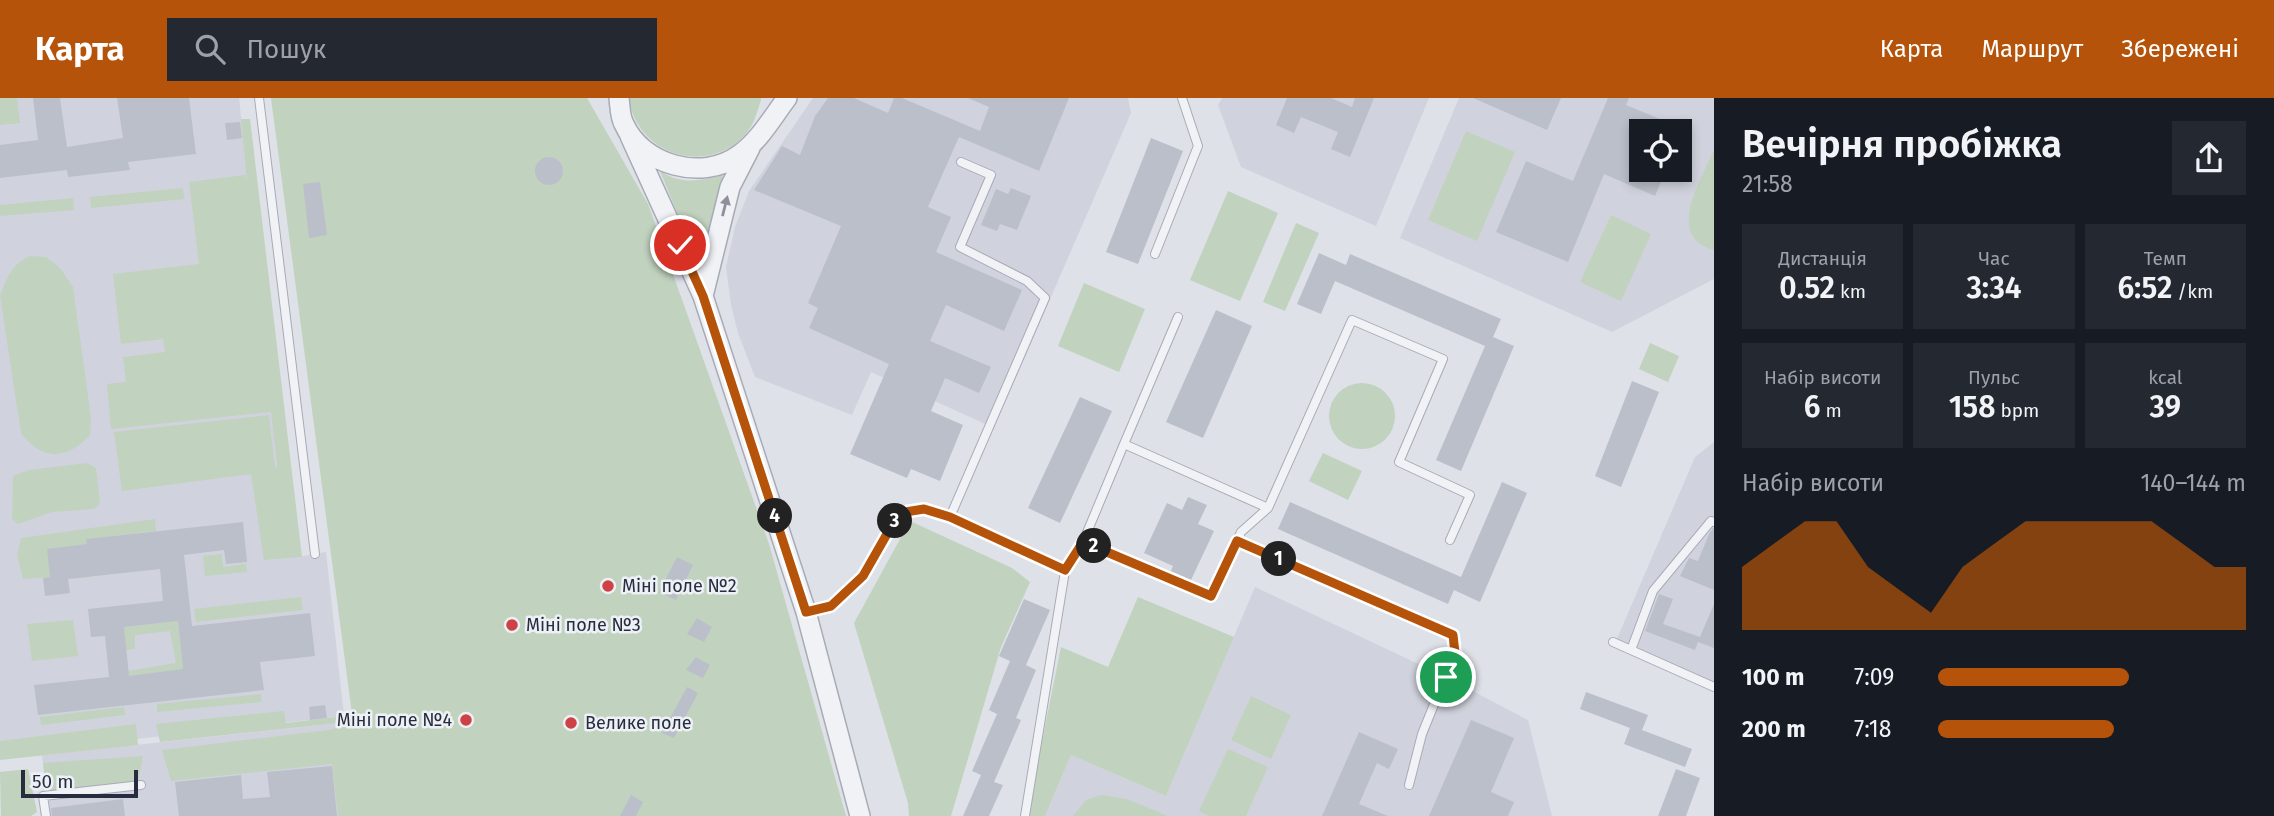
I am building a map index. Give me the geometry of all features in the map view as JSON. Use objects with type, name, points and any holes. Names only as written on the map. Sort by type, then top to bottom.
[{"type":"street","points":[[607,98],[626,129],[703,296],[806,612],[860,816]]},
{"type":"street","points":[[619,98],[626,129],[657,158],[676,166],[697,169],[717,166],[736,157],[752,144]]},
{"type":"street","points":[[765,127],[772,98]]},
{"type":"street","points":[[703,296],[730,187],[752,144],[787,98]]},
{"type":"lane","points":[[260,98],[315,554]]},
{"type":"lane","points":[[1154,254],[1198,146],[1182,98]]},
{"type":"lane","points":[[950,517],[1045,298],[1027,281],[960,247],[991,175],[961,162]]},
{"type":"lane","points":[[1026,816],[1065,570],[1083,542],[1178,317]]},
{"type":"lane","points":[[1083,542],[1211,596],[1241,532],[1268,508],[1352,320],[1443,359],[1399,462],[1470,495],[1450,540]]},
{"type":"lane","points":[[1124,444],[1268,508]]},
{"type":"lane","points":[[806,612],[831,606],[863,576],[899,513],[924,509],[950,517],[1065,570]]},
{"type":"lane","points":[[1630,650],[1653,591],[1710,521],[1714,522]]},
{"type":"lane","points":[[1237,541],[1453,635],[1455,653],[1422,734],[1409,785]]},
{"type":"lane","points":[[1613,642],[1714,687]]},
{"type":"lane","points":[[46,816],[43,796],[141,785]]},
{"type":"shaded area","points":[[0,98],[239,98],[277,467],[298,557],[326,552],[344,716],[0,754]]},
{"type":"shaded area","points":[[813,98],[1128,98],[1131,113],[994,428],[871,372],[852,415],[755,377],[738,333],[726,267],[735,227],[749,191]]},
{"type":"shaded area","points":[[1222,98],[1429,98],[1376,226],[1241,167],[1218,105]]},
{"type":"shaded area","points":[[1459,98],[1714,98],[1714,279],[1612,332],[1400,238]]},
{"type":"shaded area","points":[[1714,442],[1714,685],[1616,641],[1695,457]]},
{"type":"shaded area","points":[[1255,587],[1446,677],[1528,720],[1552,816],[1045,816],[1071,755],[1166,796]]},
{"type":"shaded area","points":[[348,722],[352,816],[49,816],[42,755]]},
{"type":"green space","points":[[0,98],[17,98],[20,123],[0,125]]},
{"type":"green space","points":[[271,98],[587,98],[648,204],[769,544],[846,816],[338,816],[332,764],[171,781],[162,750],[329,730],[356,722],[352,714]]},
{"type":"green space","points":[[629,98],[761,100],[753,123],[745,135],[729,148],[711,155],[693,157],[658,145],[634,117]]},
{"type":"green space","points":[[241,119],[250,119],[302,557],[264,560],[251,474],[122,491],[114,432],[269,415],[275,468],[271,412],[111,429],[107,384],[126,382],[123,357],[165,352],[163,339],[121,344],[113,274],[199,264],[189,182],[245,175],[247,182]]},
{"type":"green space","points":[[1466,131],[1515,152],[1477,241],[1428,220]]},
{"type":"green space","points":[[1714,150],[1714,250],[1699,243],[1691,233],[1689,220],[1696,191]]},
{"type":"green space","points":[[660,171],[683,180],[723,175],[699,266]]},
{"type":"green space","points":[[183,188],[184,199],[91,208],[90,197]]},
{"type":"green space","points":[[1228,191],[1278,213],[1240,301],[1190,280]]},
{"type":"green space","points":[[73,198],[74,210],[0,216],[0,205]]},
{"type":"green space","points":[[1611,215],[1651,234],[1621,301],[1580,282]]},
{"type":"green space","points":[[1296,223],[1319,233],[1285,311],[1263,302]]},
{"type":"green space","points":[[30,256],[46,257],[60,268],[73,287],[91,418],[90,435],[64,453],[46,453],[37,449],[21,433],[0,296],[11,272]]},
{"type":"green space","points":[[1084,283],[1145,309],[1119,372],[1058,346]]},
{"type":"green space","points":[[1650,343],[1679,356],[1668,382],[1639,369]]},
{"type":"green space","points":[[1355,383],[1369,383],[1381,388],[1390,397],[1395,416],[1393,429],[1386,440],[1369,449],[1355,449],[1343,444],[1334,435],[1329,423],[1329,409],[1334,397],[1343,388]]},
{"type":"green space","points":[[1323,453],[1362,471],[1348,500],[1309,481]]},
{"type":"green space","points":[[87,463],[96,468],[100,503],[94,509],[52,512],[18,524],[12,519],[13,476],[29,470]]},
{"type":"green space","points":[[155,519],[156,531],[87,539],[91,577],[73,579],[64,547],[50,577],[23,579],[17,555],[21,538]]},
{"type":"green space","points":[[910,521],[1012,568],[1030,582],[1001,647],[951,816],[909,816],[908,803],[854,623]]},
{"type":"green space","points":[[222,554],[223,567],[246,564],[247,572],[205,576],[203,556]]},
{"type":"green space","points":[[301,597],[303,610],[196,622],[194,609]]},
{"type":"green space","points":[[1138,597],[1234,637],[1166,796],[1071,755],[1045,816],[1027,816],[1061,647],[1108,667]]},
{"type":"green space","points":[[73,620],[78,656],[32,661],[27,624]]},
{"type":"green space","points":[[178,621],[183,670],[129,676],[128,671],[176,663],[170,631],[135,635],[135,649],[126,650],[124,627]]},
{"type":"green space","points":[[261,694],[262,702],[157,712],[157,704]]},
{"type":"green space","points":[[1251,696],[1291,715],[1271,759],[1231,740]]},
{"type":"green space","points":[[124,707],[125,715],[41,725],[40,717]]},
{"type":"green space","points":[[284,711],[286,723],[344,716],[339,723],[160,742],[156,724]]},
{"type":"green space","points":[[136,724],[138,745],[0,760],[0,741]]},
{"type":"green space","points":[[1228,749],[1268,767],[1246,816],[1209,816],[1199,811]]},
{"type":"green space","points":[[143,756],[138,783],[47,792],[43,763]]},
{"type":"green space","points":[[28,769],[37,812],[31,816],[1,816],[0,772]]},
{"type":"green space","points":[[1101,795],[1127,799],[1168,816],[1073,816],[1086,800]]},
{"type":"building","points":[[33,98],[60,98],[67,147],[123,138],[117,98],[189,98],[196,154],[128,162],[130,170],[68,177],[67,170],[0,178],[0,145],[38,140]]},
{"type":"building","points":[[828,98],[854,98],[888,113],[894,98],[902,98],[980,131],[989,107],[968,98],[1069,98],[1039,171],[959,137],[928,207],[951,217],[936,252],[1022,290],[1004,331],[946,305],[930,341],[991,367],[979,393],[945,378],[931,411],[963,425],[940,481],[911,469],[907,478],[850,454],[889,364],[809,328],[818,308],[808,303],[841,226],[754,190],[782,146],[800,155],[815,116]]},
{"type":"building","points":[[1287,98],[1331,98],[1352,107],[1355,98],[1374,98],[1350,157],[1331,149],[1338,132],[1301,117],[1294,133],[1276,125]]},
{"type":"building","points":[[1473,98],[1561,98],[1547,130]]},
{"type":"building","points":[[1608,98],[1629,98],[1626,105],[1660,119],[1629,119],[1629,182],[1661,182],[1655,196],[1604,174],[1568,262],[1496,232],[1526,161],[1573,181]]},
{"type":"building","points":[[240,122],[242,138],[227,140],[225,123]]},
{"type":"building","points":[[1151,138],[1183,151],[1138,264],[1106,252]]},
{"type":"building","points":[[549,157],[559,161],[563,171],[559,181],[549,185],[539,181],[535,171],[539,161]]},
{"type":"building","points":[[320,182],[327,235],[309,238],[303,184]]},
{"type":"building","points":[[1011,188],[1031,196],[1017,230],[1000,224],[997,231],[981,225],[996,189],[1008,194]]},
{"type":"building","points":[[1319,253],[1346,265],[1350,254],[1501,319],[1493,337],[1514,346],[1461,471],[1436,460],[1485,346],[1335,281],[1321,314],[1297,304]]},
{"type":"building","points":[[1216,310],[1252,326],[1203,438],[1166,422]]},
{"type":"building","points":[[1632,381],[1659,392],[1621,487],[1595,476]]},
{"type":"building","points":[[1080,397],[1112,411],[1060,523],[1028,508]]},
{"type":"building","points":[[1502,482],[1527,493],[1480,602],[1454,590],[1448,604],[1278,529],[1290,502],[1461,577]]},
{"type":"building","points":[[1188,497],[1207,505],[1198,524],[1214,531],[1191,580],[1171,571],[1173,566],[1144,553],[1167,503],[1182,510]]},
{"type":"building","points":[[243,522],[247,562],[226,564],[224,550],[184,555],[192,626],[310,613],[315,656],[260,662],[264,690],[38,715],[34,685],[109,677],[105,636],[91,637],[88,609],[163,601],[160,569],[68,579],[70,593],[45,596],[43,578],[50,577],[47,549],[87,544],[86,539]],"holes":[[[178,621],[183,669],[129,676],[124,627]]]},
{"type":"building","points":[[1713,528],[1714,590],[1680,576],[1689,558],[1698,561]]},
{"type":"building","points":[[677,557],[693,565],[676,600],[659,592]]},
{"type":"building","points":[[1659,594],[1673,599],[1663,624],[1700,637],[1714,604],[1714,648],[1698,642],[1695,650],[1645,631]]},
{"type":"building","points":[[1024,599],[1050,610],[1026,665],[1036,670],[1016,718],[1021,720],[994,782],[1003,785],[989,816],[963,816],[981,775],[972,771],[997,714],[989,710],[1010,661],[999,656]]},
{"type":"building","points":[[697,618],[712,627],[704,642],[687,634]]},
{"type":"building","points":[[696,657],[710,665],[703,678],[686,670]]},
{"type":"building","points":[[687,687],[698,693],[674,738],[662,733]]},
{"type":"building","points":[[1586,692],[1648,715],[1642,730],[1692,749],[1685,767],[1624,744],[1630,728],[1580,709]]},
{"type":"building","points":[[325,705],[327,718],[310,720],[309,707]]},
{"type":"building","points":[[1471,720],[1514,738],[1491,792],[1514,802],[1508,816],[1429,816]]},
{"type":"building","points":[[1359,732],[1398,749],[1389,769],[1377,763],[1359,804],[1388,816],[1322,816]]},
{"type":"building","points":[[332,766],[337,816],[179,816],[175,782],[241,775],[243,799],[270,797],[267,772]]},
{"type":"building","points":[[1676,769],[1700,778],[1686,816],[1658,816]]},
{"type":"building","points":[[631,795],[643,802],[636,816],[620,816]]},
{"type":"building","points":[[123,799],[125,816],[52,816],[51,808]]},
{"type":"place","name":"Міні поле №2","points":[[608,586]]},
{"type":"place","name":"Міні поле №3","points":[[512,625]]},
{"type":"place","name":"Міні поле №4","points":[[466,720]]},
{"type":"place","name":"Велике поле","points":[[571,723]]},
{"type":"route","points":[[680,245],[703,296],[806,612],[831,606],[863,576],[899,513],[924,509],[950,517],[1065,570],[1083,542],[1211,596],[1237,541],[1453,635],[1455,653],[1446,677]]}]
